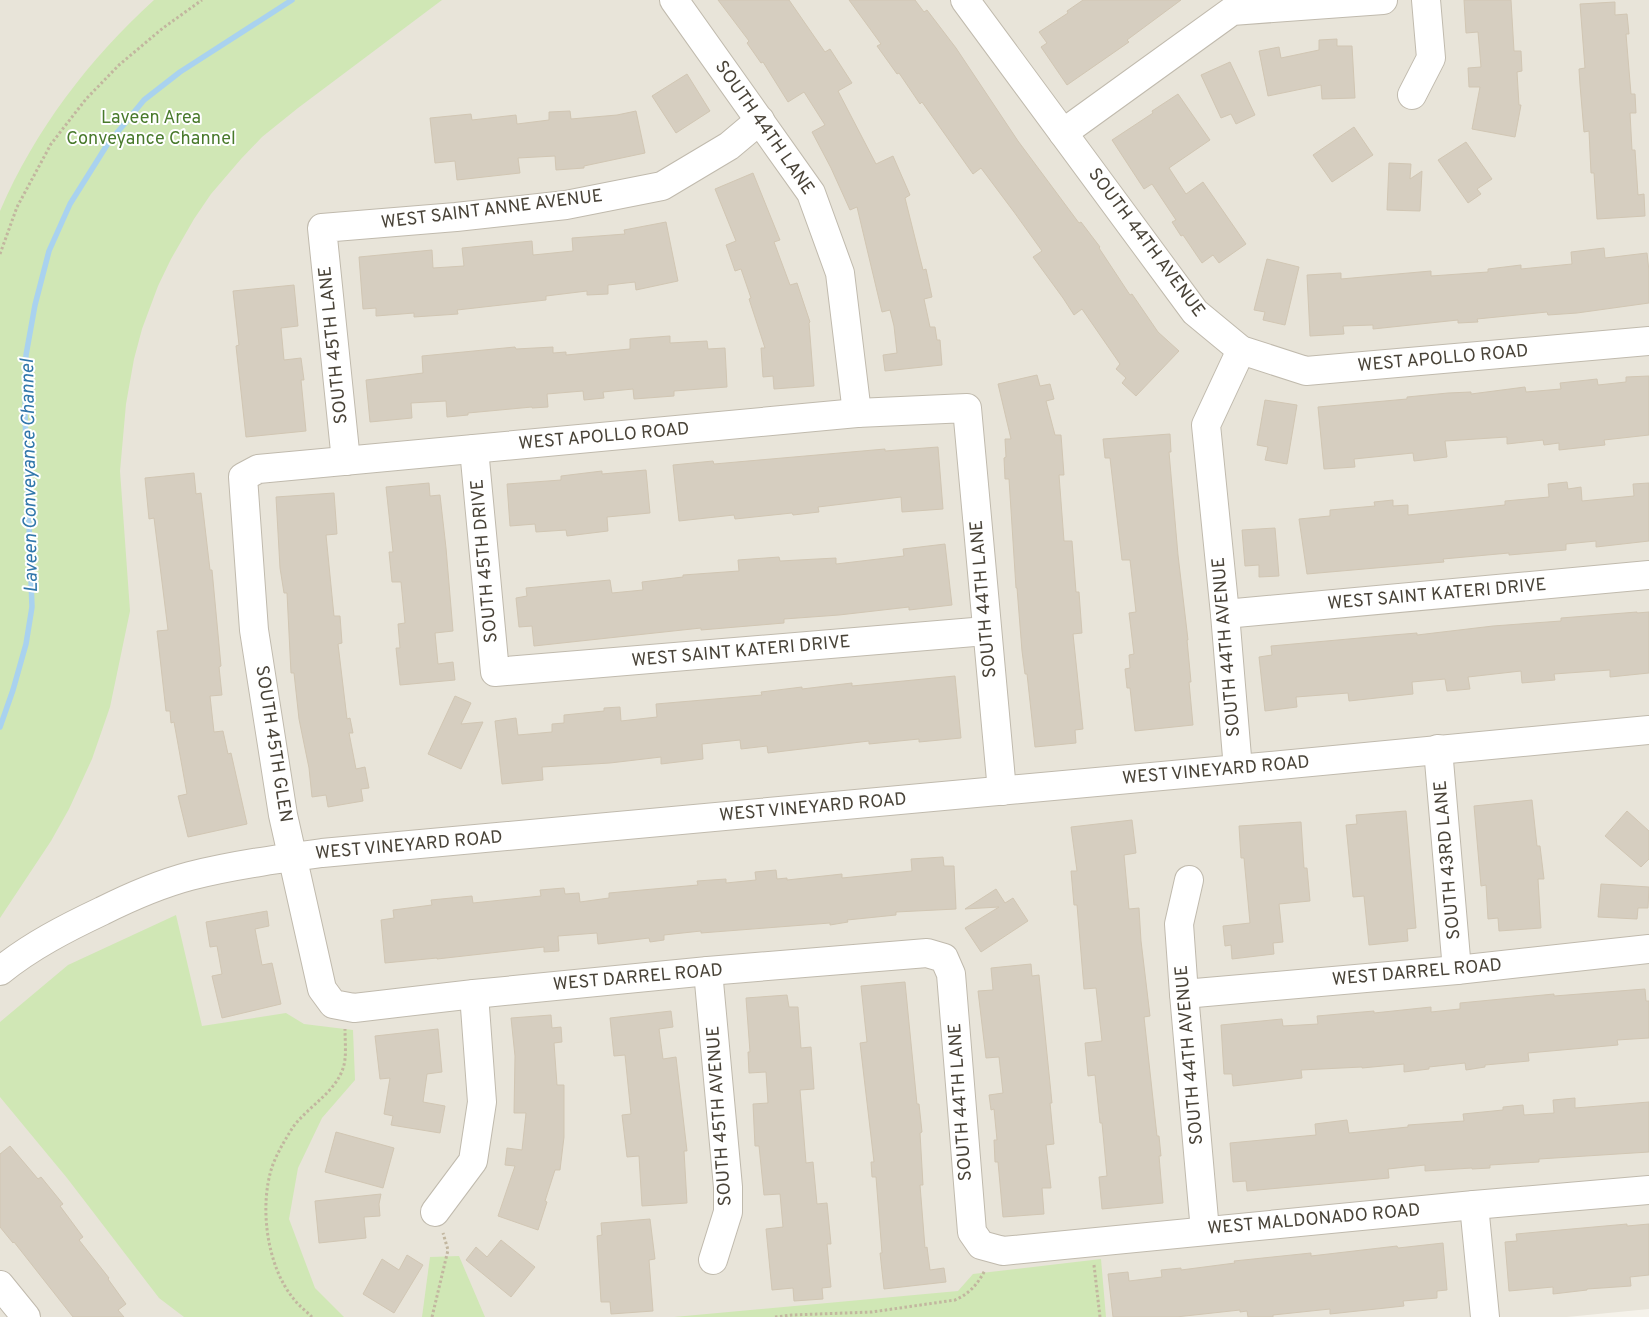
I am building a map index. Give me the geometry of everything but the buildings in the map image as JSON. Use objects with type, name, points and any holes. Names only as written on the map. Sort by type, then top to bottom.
[{"type":"street","name":"SOUTH 44TH LANE","points":[[674,0],[811,192],[840,273],[857,413]]},
{"type":"street","name":"SOUTH 44TH AVENUE","points":[[964,0],[1195,312],[1241,350],[1206,425],[1238,769]]},
{"type":"street","points":[[1063,133],[1232,11],[1383,0]]},
{"type":"street","points":[[1412,95],[1432,58],[1426,0]]},
{"type":"street","name":"WEST SAINT ANNE AVENUE","points":[[322,228],[456,217],[566,205],[662,186],[729,146],[760,120]]},
{"type":"street","name":"SOUTH 45TH LANE","points":[[322,228],[346,461]]},
{"type":"street","name":"WEST APOLLO ROAD","points":[[1241,350],[1306,371],[1649,341]]},
{"type":"street","name":"SOUTH 44TH LANE","points":[[967,408],[1002,791]]},
{"type":"street","name":"WEST APOLLO ROAD","points":[[243,477],[258,469],[857,413],[967,408]]},
{"type":"street","name":"SOUTH 45TH DRIVE","points":[[474,449],[495,672]]},
{"type":"street","name":"SOUTH 45TH GLEN","points":[[243,477],[254,630],[283,815],[322,989],[339,1005]]},
{"type":"street","name":"WEST SAINT KATERI DRIVE","points":[[1225,614],[1649,575]]},
{"type":"street","name":"WEST SAINT KATERI DRIVE","points":[[495,672],[986,631]]},
{"type":"street","name":"WEST VINEYARD ROAD","points":[[0,971],[52,936],[145,892],[189,876],[253,862],[332,852],[1649,730]]},
{"type":"street","name":"SOUTH 43RD LANE","points":[[1438,749],[1458,970]]},
{"type":"street","name":"SOUTH 44TH AVENUE","points":[[1189,880],[1179,924],[1205,1231]]},
{"type":"street","name":"WEST DARREL ROAD","points":[[1184,994],[1458,970],[1649,949]]},
{"type":"street","name":"WEST DARREL ROAD","points":[[339,1005],[354,1008],[708,971],[927,953],[944,958]]},
{"type":"street","name":"SOUTH 44TH LANE","points":[[944,958],[952,974],[972,1232],[988,1247]]},
{"type":"street","name":"SOUTH 45TH AVENUE","points":[[708,971],[728,1187],[728,1212],[713,1260]]},
{"type":"street","points":[[435,1212],[473,1161],[482,1102],[474,994]]},
{"type":"street","name":"WEST MALDONADO ROAD","points":[[988,1247],[1003,1251],[1474,1205],[1649,1190]]},
{"type":"street","points":[[1474,1205],[1485,1317]]},
{"type":"street","points":[[0,1285],[26,1317]]},
{"type":"path","points":[[0,254],[17,207],[51,144],[86,99],[119,65],[163,28],[202,0]]},
{"type":"path","points":[[312,1317],[293,1298],[278,1274],[270,1245],[266,1218],[268,1190],[272,1169],[282,1145],[295,1125],[338,1081],[342,1074],[345,1060],[339,1005]]},
{"type":"path","points":[[432,1317],[448,1250],[435,1212]]},
{"type":"path","points":[[1090,1242],[1100,1317]]},
{"type":"path","points":[[775,1317],[872,1312],[954,1300],[964,1296],[980,1281],[988,1247]]},
{"type":"shaded area","points":[[0,0],[1649,0],[1649,1309],[1567,1317],[0,1317]]},
{"type":"green space","name":"Laveen Area Conveyance Channel","points":[[154,0],[442,0],[262,137],[211,194],[194,219],[158,286],[142,329],[134,359],[126,404],[120,471],[130,611],[110,707],[92,759],[69,809],[51,841],[0,918],[0,211],[30,152],[66,97],[107,46]]},
{"type":"green space","points":[[176,915],[202,1026],[286,1013],[304,1024],[353,1030],[355,1080],[322,1118],[298,1168],[289,1219],[315,1288],[344,1317],[184,1317],[159,1298],[67,1178],[0,1097],[0,1022],[68,965]]},
{"type":"green space","points":[[459,1256],[485,1317],[422,1317],[430,1257]]},
{"type":"green space","points":[[1101,1259],[1106,1317],[674,1317],[958,1291],[973,1274]]},
{"type":"waterway","name":"Laveen Conveyance Channel","points":[[0,727],[26,644],[32,607],[25,415],[26,355],[35,305],[49,251],[70,204],[107,145],[144,100],[180,72],[292,0]]}]
